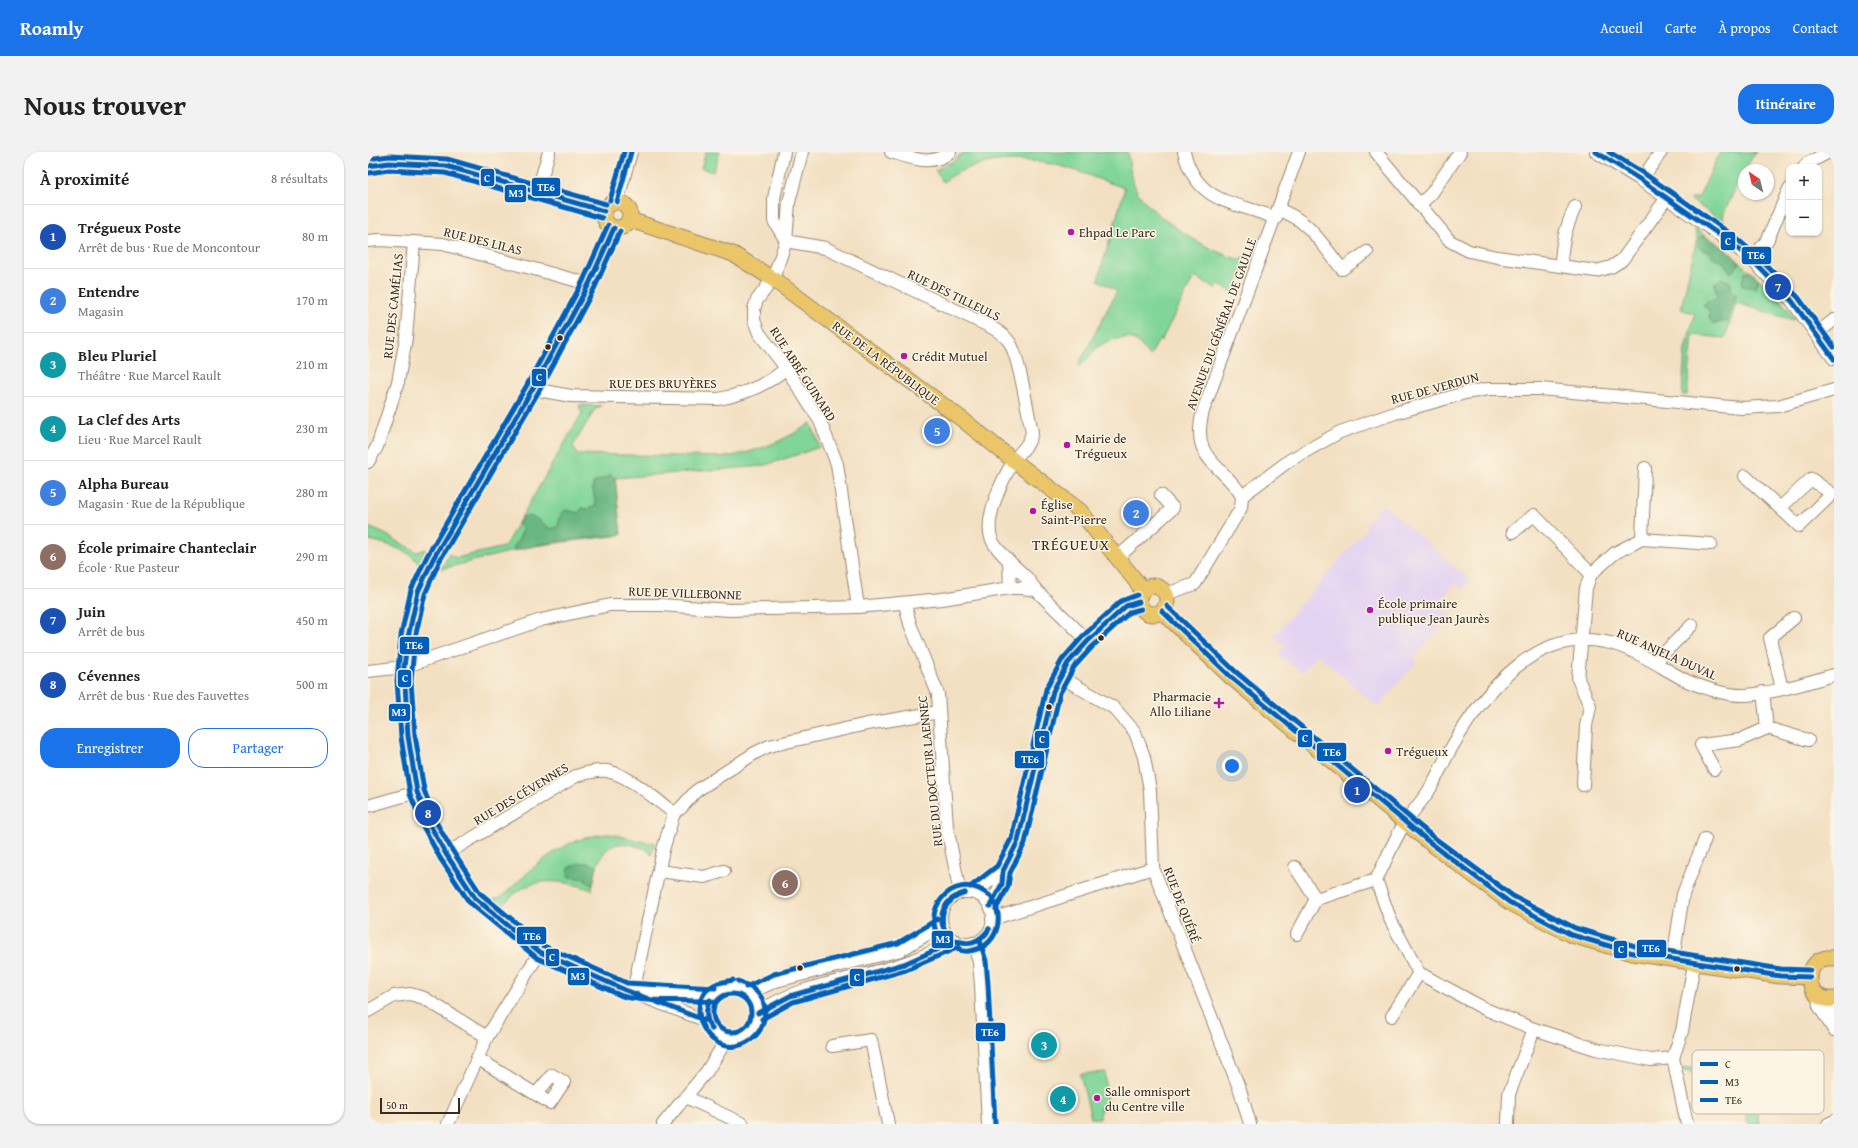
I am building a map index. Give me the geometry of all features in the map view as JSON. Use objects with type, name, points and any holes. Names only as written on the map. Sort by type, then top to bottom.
[{"type":"main road","points":[[368,166],[389,163],[446,166],[537,194],[604,211]]},
{"type":"main road","points":[[617,202],[628,208],[630,220],[622,228],[614,228],[607,224],[604,220],[604,211],[610,204],[617,202]]},
{"type":"main road","name":"RUE DE LA RÉPUBLIQUE","points":[[630,220],[733,254],[773,279],[963,420],[1080,511],[1117,558],[1141,596]]},
{"type":"main road","points":[[1148,586],[1157,586],[1166,594],[1167,603],[1162,611],[1153,614],[1148,613],[1141,607],[1141,596],[1148,586]]},
{"type":"main road","points":[[1162,611],[1231,677],[1406,821],[1428,841],[1509,902],[1572,935],[1633,953],[1694,964],[1780,976],[1810,977]]},
{"type":"main road","points":[[1828,998],[1813,990],[1810,977],[1811,971],[1819,961],[1825,958],[1834,958]]},
{"type":"street","points":[[537,194],[549,152]]},
{"type":"street","points":[[617,202],[631,152]]},
{"type":"street","points":[[784,152],[774,198],[774,220],[786,241]]},
{"type":"street","points":[[773,279],[786,241],[789,202],[802,152]]},
{"type":"street","points":[[891,152],[918,161],[932,160],[946,156],[950,152]]},
{"type":"street","points":[[1184,152],[1189,169],[1202,188],[1220,200],[1277,214],[1287,212],[1302,221],[1342,269],[1367,252]]},
{"type":"street","name":"AVENUE DU GÉNÉRAL DE GAULLE","points":[[1242,496],[1207,457],[1200,438],[1199,425],[1299,152]]},
{"type":"street","points":[[1376,152],[1450,241],[1469,251],[1497,257],[1596,271],[1611,267],[1622,260],[1666,199]]},
{"type":"street","points":[[1419,205],[1431,194],[1460,152]]},
{"type":"street","points":[[1596,152],[1641,180],[1666,199],[1727,240],[1752,260],[1792,301],[1834,359]]},
{"type":"street","points":[[1641,180],[1661,152]]},
{"type":"street","points":[[1807,164],[1829,152]]},
{"type":"street","points":[[1752,260],[1768,239],[1786,196]]},
{"type":"street","points":[[1561,266],[1561,253],[1566,226],[1575,207]]},
{"type":"street","points":[[614,228],[589,284],[533,388],[433,559],[418,592],[408,637],[404,667],[408,736],[417,792],[430,825],[446,854],[475,898],[540,952],[633,992],[707,1021]]},
{"type":"street","name":"RUE DES LILAS","points":[[368,240],[443,244],[589,284]]},
{"type":"street","name":"RUE DES TILLEULS","points":[[786,241],[825,248],[1002,334],[1010,343],[1017,364],[1032,432],[1030,440],[1014,461],[993,505],[989,529],[992,541],[1026,577],[1036,590],[1088,641]]},
{"type":"street","name":"RUE DES CAMÉLIAS","points":[[368,462],[377,447],[398,382],[406,338],[414,242]]},
{"type":"street","name":"RUE ABBÉ GUINARD","points":[[773,279],[756,300],[754,320],[759,333],[786,368],[820,421],[837,464],[858,607]]},
{"type":"street","points":[[1816,334],[1834,320]]},
{"type":"street","name":"RUE DES BRUYÈRES","points":[[533,388],[571,396],[719,399],[739,395],[759,388],[786,368]]},
{"type":"street","name":"RUE DE VERDUN","points":[[1242,496],[1290,460],[1340,432],[1395,413],[1465,392],[1488,388],[1540,389],[1741,408],[1778,406],[1834,390]]},
{"type":"street","points":[[1642,539],[1645,468]]},
{"type":"street","points":[[1745,476],[1799,526],[1833,494],[1811,479],[1780,508]]},
{"type":"street","points":[[1117,558],[1173,508],[1161,495]]},
{"type":"street","points":[[1166,594],[1195,584],[1241,508],[1242,496]]},
{"type":"street","points":[[1514,532],[1534,515],[1591,574]]},
{"type":"street","points":[[1583,785],[1586,726],[1590,706],[1578,678],[1580,639],[1586,588],[1591,574],[1615,553],[1642,539],[1711,544]]},
{"type":"street","points":[[1010,561],[1010,588]]},
{"type":"street","name":"RUE DE VILLEBONNE","points":[[368,671],[404,667],[541,620],[610,605],[662,605],[729,610],[858,607],[942,600],[1010,588],[1036,590]]},
{"type":"street","points":[[990,906],[1002,884],[1003,871],[1018,841],[1053,691],[1068,663],[1088,641],[1126,606],[1141,596]]},
{"type":"street","name":"RUE DU DOCTEUR LAENNEC","points":[[905,604],[910,624],[938,694],[947,828],[960,893]]},
{"type":"street","points":[[1782,689],[1770,638],[1794,618]]},
{"type":"street","points":[[1655,662],[1692,625]]},
{"type":"street","name":"RUE ANJELA DUVAL","points":[[1376,880],[1406,821],[1428,792],[1450,751],[1474,714],[1512,669],[1526,658],[1556,643],[1580,639],[1596,640],[1621,646],[1655,662],[1687,681],[1714,690],[1744,695],[1782,689],[1834,675]]},
{"type":"street","name":"RUE DE QUÉRÉ","points":[[1061,677],[1114,708],[1135,732],[1144,757],[1150,790],[1153,868],[1240,1090],[1250,1124]]},
{"type":"street","points":[[1763,692],[1767,728]]},
{"type":"street","points":[[633,992],[659,871],[674,813],[681,808],[696,791],[755,753],[769,746],[867,724],[939,712]]},
{"type":"street","points":[[1714,769],[1701,745],[1740,740],[1767,728],[1808,740]]},
{"type":"street","name":"RUE DES CÉVENNES","points":[[446,854],[576,776],[593,772],[606,771],[621,775],[674,813]]},
{"type":"street","points":[[368,806],[417,792]]},
{"type":"street","points":[[1673,960],[1683,894],[1705,839]]},
{"type":"street","points":[[1295,867],[1316,899]]},
{"type":"street","points":[[992,919],[1153,868]]},
{"type":"street","points":[[659,871],[704,877],[724,871]]},
{"type":"street","points":[[974,893],[1003,871]]},
{"type":"street","points":[[1297,934],[1316,899],[1376,880],[1391,921],[1419,973],[1484,1009],[1534,1030],[1596,1049],[1651,1060],[1673,1058]]},
{"type":"street","points":[[960,893],[974,893],[981,896],[990,906],[992,919],[986,934],[973,943],[964,944],[956,942],[950,938],[942,925],[941,917],[944,906],[952,896],[960,893]]},
{"type":"street","points":[[749,993],[776,981],[901,950],[942,925]]},
{"type":"street","points":[[758,1013],[771,1004],[791,994],[897,966],[956,942]]},
{"type":"street","points":[[973,943],[979,962],[981,985],[988,1124]]},
{"type":"street","points":[[448,1124],[487,1037],[540,952]]},
{"type":"street","points":[[1687,1124],[1673,1058],[1682,1031],[1694,964]]},
{"type":"street","points":[[1392,1016],[1419,973]]},
{"type":"street","points":[[735,987],[749,993],[757,1006],[758,1013],[757,1021],[749,1034],[742,1038],[727,1039],[715,1033],[707,1021],[707,1007],[714,995],[727,988],[735,987]]},
{"type":"street","points":[[633,992],[699,993],[714,995]]},
{"type":"street","points":[[368,1010],[394,996],[410,994],[424,998],[487,1037]]},
{"type":"street","points":[[1828,998],[1818,1006],[1833,1028]]},
{"type":"street","points":[[1508,1124],[1509,1094],[1534,1030]]},
{"type":"street","points":[[663,1124],[707,1071],[727,1039]]},
{"type":"street","points":[[832,1046],[871,1040],[888,1124]]},
{"type":"street","points":[[477,1058],[536,1094]]},
{"type":"street","points":[[686,1096],[744,1124]]},
{"type":"street","points":[[1828,1124],[1834,1121]]},
{"type":"shaded area","name":"École primaire publique Jean Jaurès","points":[[1382,504],[1470,580],[1463,589],[1455,583],[1437,604],[1450,615],[1414,658],[1417,662],[1378,707],[1317,654],[1302,672],[1299,671],[1280,655],[1280,651],[1285,646],[1273,636],[1367,528],[1364,525]]},
{"type":"green space","points":[[706,152],[720,152],[713,172],[701,168]]},
{"type":"green space","points":[[964,152],[1128,152],[1131,173],[1138,193],[1156,212],[1184,233],[1214,250],[1239,259],[1248,254],[1234,293],[1218,284],[1216,288],[1194,277],[1161,341],[1159,340],[1150,356],[1135,340],[1121,338],[1102,344],[1078,366],[1117,291],[1098,280],[1125,188],[1051,164],[1012,160],[976,166],[959,172],[943,182],[935,170],[952,162]]},
{"type":"green space","points":[[1720,152],[1756,152],[1748,164],[1738,164],[1738,183],[1724,213],[1723,218],[1725,224],[1690,199],[1699,197]]},
{"type":"green space","points":[[1695,229],[1748,269],[1773,292],[1795,318],[1793,320],[1736,303],[1725,338],[1693,335],[1687,395],[1682,395],[1685,349],[1695,314],[1681,309],[1697,237]]},
{"type":"green space","points":[[1703,236],[1723,247],[1734,256],[1739,264],[1731,273],[1723,262],[1714,258],[1708,251],[1704,251],[1698,246],[1699,237]]},
{"type":"green space","points":[[1751,272],[1759,279],[1756,288],[1743,286],[1742,281],[1745,273]]},
{"type":"green space","points":[[1721,278],[1730,282],[1736,297],[1726,321],[1714,324],[1709,319],[1710,312],[1703,305],[1707,301],[1716,299],[1717,296],[1714,284]]},
{"type":"green space","points":[[579,405],[601,406],[595,409],[573,446],[577,454],[725,457],[770,445],[811,423],[820,447],[763,466],[615,478],[621,535],[533,546],[441,569],[449,554],[456,558],[504,547],[582,413]]},
{"type":"green space","points":[[611,475],[615,478],[621,535],[558,541],[515,550],[513,547],[519,539],[523,529],[518,524],[522,517],[528,516],[535,518],[552,529],[558,526],[561,513],[566,510],[579,513],[582,508],[587,509],[596,506],[593,483]]},
{"type":"green space","points":[[368,527],[383,533],[417,552],[426,549],[418,564],[415,559],[404,551],[368,540]]},
{"type":"green space","points":[[609,834],[652,843],[655,842],[651,855],[643,848],[625,844],[616,845],[609,848],[603,854],[593,880],[592,890],[565,883],[546,882],[537,883],[520,890],[501,907],[494,899],[500,898],[537,865],[562,848],[576,841],[592,836]]},
{"type":"green space","points":[[579,863],[587,863],[597,866],[593,885],[587,882],[587,879],[569,877],[569,868]]},
{"type":"green space","points":[[1684,1067],[1692,1068],[1692,1073],[1683,1071]]},
{"type":"green space","name":"Salle omnisport du Centre ville","points":[[1105,1072],[1107,1109],[1100,1109],[1100,1118],[1091,1118],[1080,1074]]},
{"type":"green space","points":[[1746,1114],[1757,1114],[1759,1124],[1748,1124]]},
{"type":"transit line","name":"TE6","points":[[610,200],[624,152]]},
{"type":"transit line","name":"C","points":[[617,202],[631,152]]},
{"type":"transit line","name":"C","points":[[1596,152],[1641,180],[1727,240],[1752,260],[1792,301],[1834,359]]},
{"type":"transit line","name":"TE6","points":[[1609,152],[1645,174],[1731,234],[1756,255],[1798,297],[1834,347]]},
{"type":"transit line","name":"TE6","points":[[368,159],[389,156],[447,159],[606,204]]},
{"type":"transit line","name":"C","points":[[368,166],[389,163],[446,166],[604,211]]},
{"type":"transit line","name":"M3","points":[[369,173],[389,170],[445,173],[602,218]]},
{"type":"transit line","name":"M3","points":[[608,225],[583,281],[527,385],[427,556],[411,590],[401,635],[397,681],[401,737],[410,794],[424,828],[440,858],[469,902],[537,958],[622,996],[644,1000],[690,1000],[713,1002]]},
{"type":"transit line","name":"C","points":[[614,228],[589,284],[533,388],[433,559],[418,592],[408,637],[404,667],[408,736],[417,792],[430,825],[446,854],[475,898],[540,952],[625,990],[707,1021]]},
{"type":"transit line","name":"TE6","points":[[620,231],[595,287],[539,391],[439,562],[425,594],[415,638],[411,681],[415,735],[424,790],[436,822],[480,893],[544,946],[627,983],[715,988]]},
{"type":"transit line","name":"TE6","points":[[970,887],[997,866],[1011,839],[1046,689],[1062,660],[1083,636],[1121,601],[1137,595]]},
{"type":"transit line","name":"C","points":[[990,906],[1002,884],[1003,871],[1018,841],[1053,691],[1068,663],[1088,641],[1126,606],[1139,602]]},
{"type":"transit line","name":"TE6","points":[[1167,606],[1236,672],[1432,836],[1513,896],[1575,928],[1635,946],[1781,969],[1810,970]]},
{"type":"transit line","name":"M3","points":[[996,909],[1008,887],[1010,873],[1025,843],[1060,693],[1074,667],[1093,646],[1130,612],[1141,609]]},
{"type":"transit line","name":"C","points":[[1162,611],[1231,677],[1428,841],[1509,902],[1572,935],[1633,953],[1780,976],[1810,977]]},
{"type":"transit line","name":"M3","points":[[990,896],[975,888],[962,887],[950,891],[941,900],[935,911],[934,923],[938,935],[949,945],[961,951],[969,951],[986,944],[992,938],[998,923],[996,906],[992,898]]},
{"type":"transit line","name":"C","points":[[948,935],[942,922],[944,909],[952,899],[965,893]]},
{"type":"transit line","name":"C","points":[[948,935],[942,922],[944,910],[947,904],[965,893]]},
{"type":"transit line","name":"TE6","points":[[746,987],[774,974],[898,943],[938,919]]},
{"type":"transit line","name":"C","points":[[953,939],[963,943],[973,942],[982,937],[989,929]]},
{"type":"transit line","name":"C","points":[[953,939],[958,942],[974,943],[982,938],[989,929]]},
{"type":"transit line","name":"C","points":[[758,1013],[790,996],[904,964],[956,941]]},
{"type":"transit line","name":"TE6","points":[[980,941],[986,961],[988,984],[995,1124]]},
{"type":"transit line","name":"M3","points":[[762,1019],[793,1002],[906,970],[959,947]]},
{"type":"transit line","name":"M3","points":[[733,980],[718,983],[706,992],[700,1003],[699,1016],[704,1029],[712,1039],[723,1045],[737,1046],[752,1039],[760,1030],[764,1018],[764,1004],[760,995],[752,988],[738,981]]},
{"type":"transit line","name":"TE6","points":[[728,994],[736,994],[743,997],[748,1002],[751,1013],[748,1024],[743,1029],[736,1032],[728,1032],[721,1029],[716,1024],[713,1017],[713,1009],[716,1002],[721,997],[728,994]]},
{"type":"transit line","name":"C","points":[[710,1000],[706,1014],[712,1029]]},
{"type":"place","name":"Ehpad Le Parc","points":[[1071,232]]},
{"type":"place","name":"Juin","points":[[1778,287]]},
{"type":"place","name":"Crédit Mutuel","points":[[904,356]]},
{"type":"place","name":"Alpha Bureau","points":[[937,431]]},
{"type":"place","name":"Mairie de Trégueux","points":[[1067,445]]},
{"type":"place","name":"Église Saint-Pierre","points":[[1033,511]]},
{"type":"place","name":"Entendre","points":[[1136,513]]},
{"type":"place","name":"École primaire publique Jean Jaurès","points":[[1370,610]]},
{"type":"place","name":"Pharmacie Allo Liliane","points":[[1219,703]]},
{"type":"place","name":"Trégueux","points":[[1388,751]]},
{"type":"place","name":"Trégueux Poste","points":[[1357,790]]},
{"type":"place","name":"Cévennes","points":[[428,813]]},
{"type":"place","name":"École primaire Chanteclair","points":[[785,883]]},
{"type":"place","name":"Bleu Pluriel","points":[[1044,1045]]},
{"type":"place","name":"Salle omnisport du Centre ville","points":[[1097,1098]]},
{"type":"place","name":"La Clef des Arts","points":[[1063,1099]]},
{"type":"district","name":"TRÉGUEUX","points":[[1071,544]]}]
